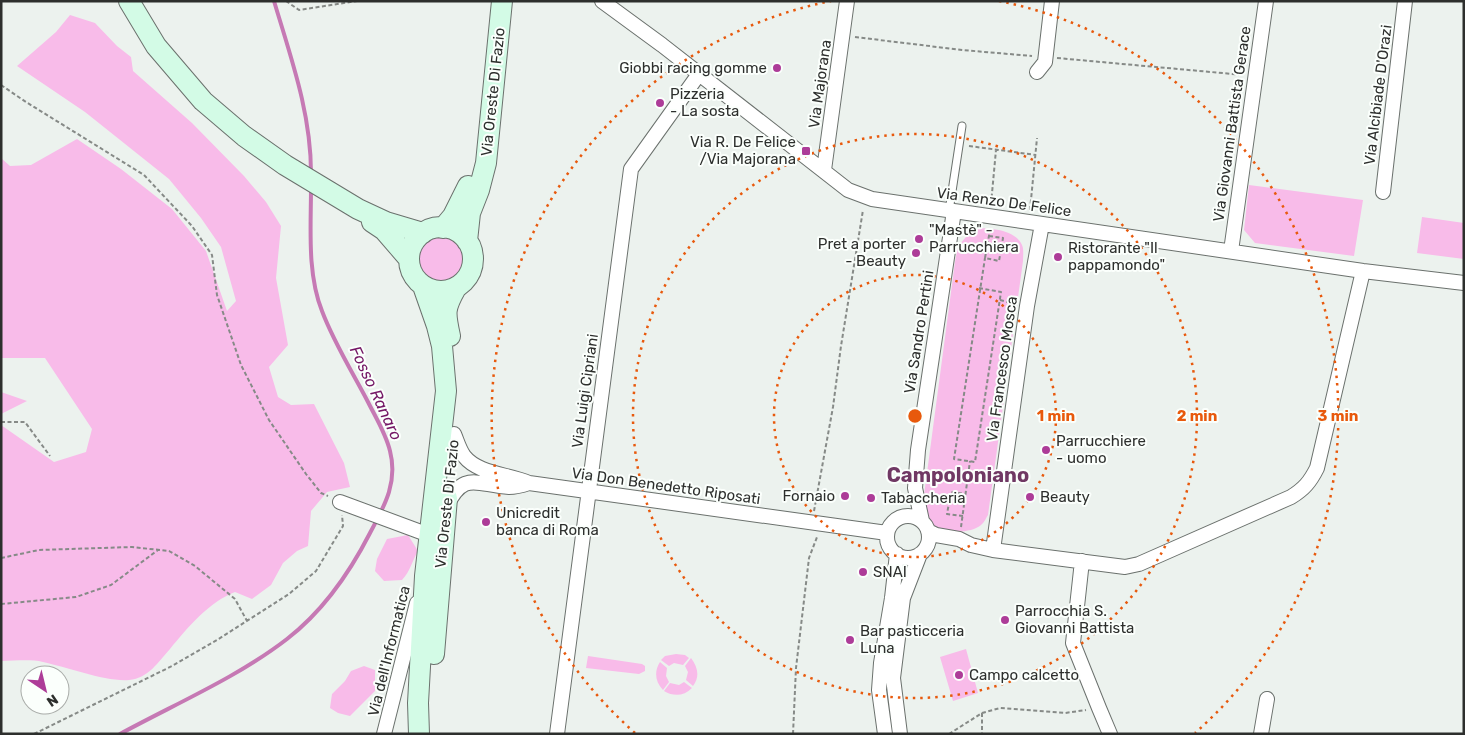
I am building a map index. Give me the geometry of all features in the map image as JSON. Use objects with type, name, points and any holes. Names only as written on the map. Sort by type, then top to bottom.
[{"type":"main road","points":[[129,1],[156,46],[203,101],[244,136],[285,165],[358,209],[386,222],[423,232]]},
{"type":"main road","name":"Via Oreste Di Fazio","points":[[443,228],[453,216],[460,202],[476,162],[500,5]]},
{"type":"main road","name":"Via Oreste Di Fazio","points":[[467,241],[470,213],[479,190],[486,163],[500,5]]},
{"type":"main road","points":[[358,209],[371,222],[389,234],[408,259],[412,274],[423,286],[439,292],[456,288],[468,276],[471,268],[472,251],[467,241],[456,232],[443,228],[431,229],[423,232],[411,246],[408,259]]},
{"type":"main road","name":"Via Oreste Di Fazio","points":[[419,727],[418,703],[424,576],[446,391],[442,346],[423,286]]},
{"type":"main road","name":"Via Oreste Di Fazio","points":[[419,727],[430,700],[446,507],[457,405],[458,372],[445,312],[456,288]]},
{"type":"street","name":"Via Renzo De Felice","points":[[602,1],[848,190],[866,198],[1362,271],[1464,283]]},
{"type":"street","name":"Via Majorana","points":[[824,170],[847,1]]},
{"type":"street","points":[[1037,72],[1045,62],[1052,1]]},
{"type":"street","name":"Via Giovanni Battista Gerace","points":[[1231,251],[1266,1]]},
{"type":"street","name":"Via Alcibiade D'Orazi","points":[[1383,192],[1405,1]]},
{"type":"street","name":"Via Luigi Cipriani","points":[[558,734],[631,169],[699,74]]},
{"type":"street","name":"Via Sandro Pertini","points":[[903,516],[915,488],[918,450],[951,211]]},
{"type":"street","name":"Via Francesco Mosca","points":[[993,550],[1027,306],[1036,223]]},
{"type":"street","points":[[971,546],[959,539],[936,534],[916,517],[903,516],[892,522],[887,533],[889,545],[897,554],[908,558],[942,545],[971,546],[1125,567],[1139,564],[1303,490],[1311,480],[1321,450],[1362,271]]},
{"type":"street","points":[[454,434],[464,456],[477,467],[492,473],[516,477],[529,483]]},
{"type":"street","points":[[446,507],[452,494],[463,484],[478,482],[510,487],[529,483]]},
{"type":"street","name":"Via Don Benedetto Riposati","points":[[529,483],[887,533]]},
{"type":"street","name":"Via Sandro Pertini","points":[[915,488],[925,526]]},
{"type":"street","points":[[340,502],[429,535]]},
{"type":"street","points":[[900,734],[893,678],[903,598],[929,538],[925,526]]},
{"type":"street","points":[[885,734],[879,690],[881,663],[897,554]]},
{"type":"street","points":[[1082,561],[1073,643],[1110,734]]},
{"type":"street","name":"Via dell'Informatica","points":[[384,734],[424,576]]},
{"type":"street","points":[[1261,734],[1267,699]]},
{"type":"lane","points":[[951,211],[962,126]]},
{"type":"path","points":[[286,1],[299,10],[357,1]]},
{"type":"path","points":[[1,85],[144,175],[192,226],[212,255],[217,295],[241,365],[269,420],[306,474],[321,493],[340,502],[343,526],[316,571],[289,594],[172,666],[34,734]]},
{"type":"path","points":[[1036,223],[1037,138]]},
{"type":"path","points":[[959,145],[1036,154]]},
{"type":"path","points":[[991,209],[996,150]]},
{"type":"path","points":[[811,523],[833,407],[855,266],[858,231],[866,198]]},
{"type":"path","points":[[979,288],[1001,292],[976,462],[954,459],[979,288],[991,223]]},
{"type":"path","points":[[985,258],[999,260],[1003,238],[989,236]]},
{"type":"path","points":[[999,300],[1017,305]]},
{"type":"path","points":[[1,422],[26,422],[50,456]]},
{"type":"path","points":[[960,534],[970,461]]},
{"type":"path","points":[[963,516],[947,514],[951,492],[966,494]]},
{"type":"path","points":[[793,734],[796,668],[809,558],[817,537]]},
{"type":"path","points":[[1,558],[39,550],[132,547],[169,550],[195,566],[235,599],[247,621]]},
{"type":"path","points":[[1,604],[76,597],[111,585],[159,550]]},
{"type":"path","points":[[950,734],[982,713],[1000,708],[1065,713],[1098,708]]},
{"type":"path","points":[[982,713],[982,734]]},
{"type":"shaded area","points":[[70,15],[95,23],[117,46],[131,57],[133,71],[192,123],[244,176],[266,202],[281,226],[276,278],[288,345],[269,367],[278,397],[291,405],[314,404],[344,463],[350,487],[327,492],[311,511],[308,546],[297,551],[283,563],[271,585],[252,599],[235,592],[216,602],[192,624],[153,669],[136,679],[129,680],[98,677],[70,669],[70,665],[56,665],[28,660],[1,661],[1,425],[54,462],[86,452],[92,429],[45,358],[1,358],[1,158],[10,166],[31,165],[77,139],[121,169],[172,209],[206,251],[227,311],[236,301],[221,247],[201,218],[169,179],[85,112],[17,66],[56,32]]},
{"type":"shaded area","points":[[1249,185],[1363,200],[1354,256],[1255,243],[1244,230]]},
{"type":"shaded area","points":[[1422,217],[1464,223],[1464,259],[1417,253]]},
{"type":"shaded area","points":[[974,228],[1001,230],[1014,236],[1023,247],[1023,261],[988,515],[982,524],[976,528],[952,531],[936,528],[930,524],[925,517],[923,503],[955,262],[958,246]]},
{"type":"shaded area","points":[[440,234],[449,236],[460,245],[465,259],[463,268],[454,279],[440,284],[431,282],[420,273],[415,259],[417,250],[426,239]]},
{"type":"shaded area","points":[[1,392],[27,401],[1,414]]},
{"type":"shaded area","points":[[408,535],[418,551],[409,570],[402,580],[384,581],[375,571],[377,559],[387,539]]},
{"type":"shaded area","name":"Campo calcetto","points":[[966,649],[978,693],[953,701],[940,657]]},
{"type":"shaded area","points":[[685,655],[689,658],[683,665],[674,663],[669,666],[661,660],[665,656]]},
{"type":"shaded area","points":[[588,656],[642,664],[645,666],[645,671],[639,674],[586,668]]},
{"type":"shaded area","points":[[691,658],[697,672],[697,679],[693,686],[686,680],[688,672],[685,666]]},
{"type":"shaded area","points":[[660,662],[667,668],[666,676],[669,682],[663,690],[658,684],[656,676]]},
{"type":"shaded area","points":[[364,666],[375,670],[375,691],[350,716],[338,713],[330,708],[332,694],[345,681],[351,671]]},
{"type":"shaded area","points":[[684,682],[692,688],[686,693],[675,695],[664,691],[670,683],[679,685]]},
{"type":"waterway","name":"Fosso Ranaro","points":[[274,1],[304,107],[308,129],[311,173]]},
{"type":"waterway","name":"Fosso Ranaro","points":[[120,734],[248,666],[300,628],[312,617],[344,577],[362,548],[389,493],[392,462],[386,438],[332,335],[317,296],[311,250],[311,188]]},
{"type":"place","name":"Giobbi racing gomme","points":[[777,68]]},
{"type":"place","name":"Pizzeria - La sosta","points":[[660,103]]},
{"type":"place","name":"Via R. De Felice /Via Majorana","points":[[806,151]]},
{"type":"place","name":"\"Mastè\" - Parrucchiera","points":[[919,239]]},
{"type":"place","name":"Pret a porter - Beauty","points":[[916,253]]},
{"type":"place","name":"Ristorante \"Il pappamondo\"","points":[[1058,257]]},
{"type":"place","name":"Parrucchiere - uomo","points":[[1046,450]]},
{"type":"place","name":"Fornaio","points":[[845,496]]},
{"type":"place","name":"Beauty","points":[[1030,497]]},
{"type":"place","name":"Tabaccheria","points":[[871,498]]},
{"type":"place","name":"Unicredit banca di Roma","points":[[486,522]]},
{"type":"place","name":"SNAI","points":[[863,572]]},
{"type":"place","name":"Parrocchia S. Giovanni Battista","points":[[1005,620]]},
{"type":"place","name":"Bar pasticceria Luna","points":[[850,640]]},
{"type":"place","name":"Campo calcetto","points":[[959,675]]},
{"type":"district","name":"Campoloniano","points":[[958,475]]}]
